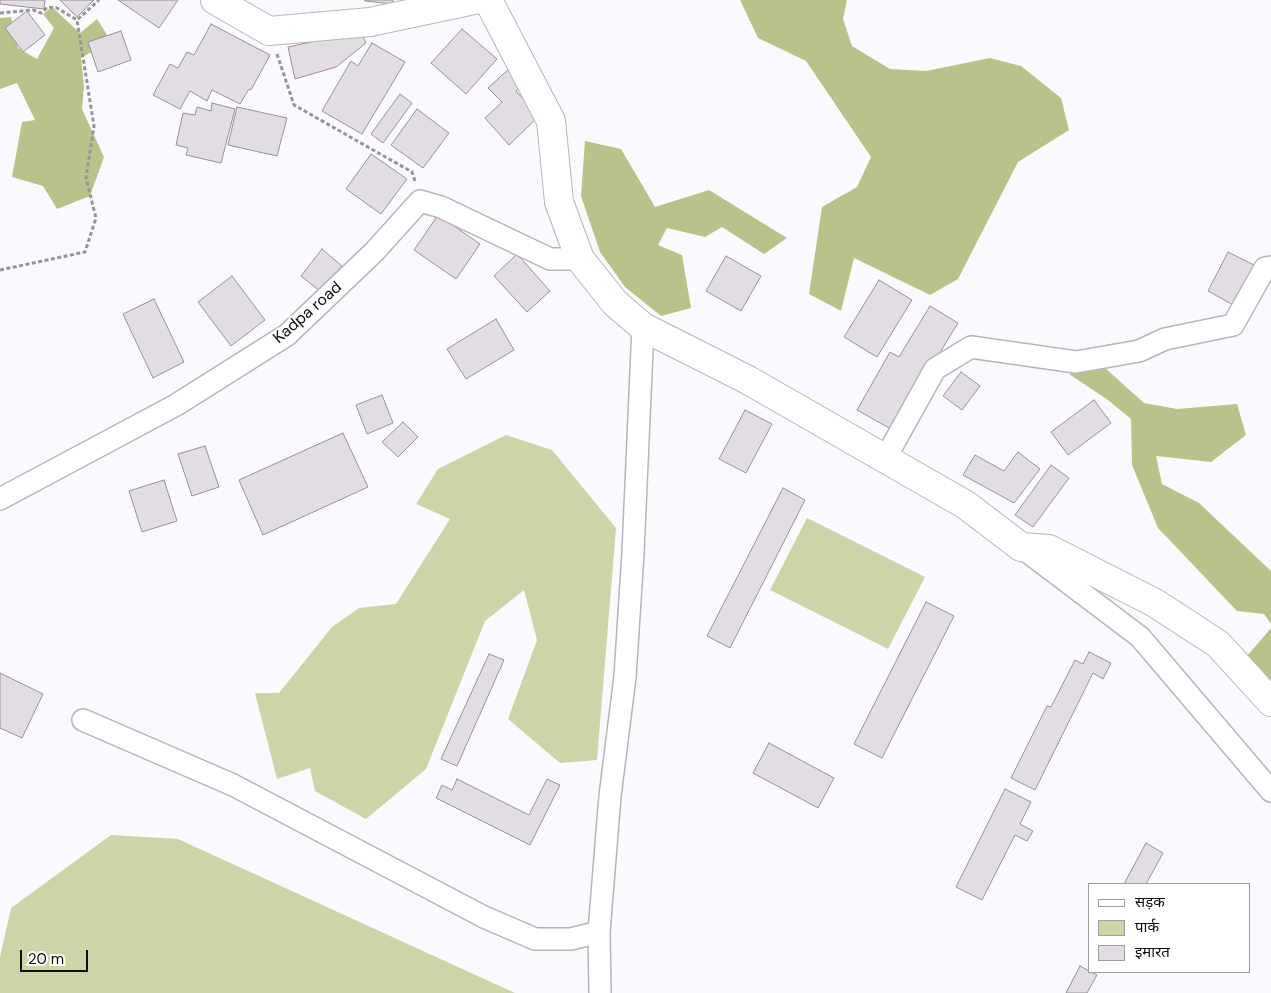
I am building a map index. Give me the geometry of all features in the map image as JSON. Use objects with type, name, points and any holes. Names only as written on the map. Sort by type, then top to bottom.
[{"type":"main road","points":[[215,0],[269,31],[370,22],[474,0]]},
{"type":"main road","points":[[488,0],[551,121],[559,202],[580,259],[615,303],[643,327],[748,380],[966,505],[1021,547],[1049,549],[1155,603],[1218,644],[1271,702]]},
{"type":"street","points":[[420,200],[441,207],[550,259],[580,259]]},
{"type":"street","name":"Kadpa road","points":[[0,499],[176,405],[287,335],[374,252],[420,200]]},
{"type":"street","points":[[885,459],[935,369],[971,347],[1076,362],[1139,350],[1165,339],[1233,326],[1265,268],[1271,267]]},
{"type":"street","points":[[600,993],[599,932],[610,796],[624,677],[633,553],[643,327]]},
{"type":"street","points":[[1021,547],[1140,637],[1271,791]]},
{"type":"street","points":[[83,720],[233,785],[476,912],[535,939],[571,939],[599,932]]},
{"type":"path","points":[[77,20],[99,0]]},
{"type":"path","points":[[0,13],[33,10],[41,13],[48,7],[57,8],[77,20],[94,126],[86,178],[96,218],[86,252],[0,270]]},
{"type":"path","points":[[269,31],[294,105],[412,172],[420,200]]},
{"type":"green space","points":[[740,0],[847,0],[843,19],[852,46],[890,69],[926,71],[990,58],[1021,66],[1061,98],[1069,130],[1018,162],[958,279],[930,295],[854,258],[841,311],[809,294],[822,207],[857,187],[871,157],[806,61],[758,38]]},
{"type":"green space","points":[[52,7],[80,33],[97,19],[111,41],[81,58],[84,86],[82,109],[104,157],[90,196],[57,209],[43,186],[12,177],[22,122],[35,120],[17,83],[0,89],[0,18],[11,17],[18,48],[37,59],[54,28],[43,14]]},
{"type":"green space","points":[[585,141],[621,149],[655,207],[709,190],[787,238],[764,254],[722,227],[705,237],[667,228],[658,245],[682,255],[691,308],[661,316],[625,287],[600,252],[581,196]]},
{"type":"green space","points":[[1104,367],[1144,403],[1177,409],[1237,404],[1246,435],[1211,462],[1156,456],[1162,484],[1199,503],[1271,571],[1271,624],[1264,614],[1237,611],[1158,528],[1132,465],[1131,419],[1108,400],[1069,374]]},
{"type":"green space","points":[[506,435],[552,450],[616,528],[597,760],[560,763],[508,719],[537,640],[524,590],[485,621],[426,769],[366,819],[315,791],[310,768],[277,779],[255,693],[279,693],[332,627],[359,608],[396,604],[450,519],[416,504],[438,469]]},
{"type":"green space","points":[[807,518],[925,577],[888,649],[770,590]]},
{"type":"green space","points":[[1271,628],[1271,679],[1269,680],[1247,656]]},
{"type":"green space","points":[[111,835],[178,839],[515,993],[0,993],[0,957],[11,908]]},
{"type":"building","points":[[0,0],[45,0],[44,9],[0,4]]},
{"type":"building","points":[[60,0],[94,0],[77,17]]},
{"type":"building","points":[[118,0],[178,0],[159,28]]},
{"type":"building","points":[[393,0],[393,4],[365,1]]},
{"type":"building","points":[[27,11],[45,35],[23,52],[5,28]]},
{"type":"building","points":[[211,24],[270,55],[251,90],[249,89],[240,104],[212,90],[207,101],[190,91],[180,109],[153,95],[170,64],[178,68],[187,52],[194,55]]},
{"type":"building","points":[[462,29],[497,59],[466,94],[431,63]]},
{"type":"building","points":[[121,31],[131,60],[98,72],[88,42]]},
{"type":"building","points":[[360,31],[366,43],[336,67],[295,79],[288,47]]},
{"type":"building","points":[[372,43],[405,62],[362,134],[322,111],[351,61],[358,66]]},
{"type":"building","points":[[510,68],[524,83],[516,91],[539,116],[509,145],[485,118],[502,102],[488,88]]},
{"type":"building","points":[[400,94],[412,103],[383,143],[371,134]]},
{"type":"building","points":[[212,103],[235,109],[221,163],[186,155],[188,148],[176,145],[183,113],[195,115],[197,107],[211,111]]},
{"type":"building","points":[[237,107],[287,118],[277,156],[228,145]]},
{"type":"building","points":[[417,109],[449,133],[423,168],[391,145]]},
{"type":"building","points":[[371,154],[407,179],[381,214],[346,189]]},
{"type":"building","points":[[438,215],[480,244],[456,279],[414,250]]},
{"type":"building","points":[[322,249],[342,266],[321,292],[301,276]]},
{"type":"building","points":[[1228,252],[1254,265],[1233,305],[1208,291]]},
{"type":"building","points":[[517,254],[550,291],[527,312],[494,276]]},
{"type":"building","points":[[726,256],[761,276],[741,311],[706,291]]},
{"type":"building","points":[[232,276],[265,320],[231,346],[198,302]]},
{"type":"building","points":[[879,280],[912,300],[877,357],[844,337]]},
{"type":"building","points":[[154,299],[184,362],[153,378],[123,314]]},
{"type":"building","points":[[930,306],[958,323],[891,429],[857,410],[890,352],[899,357]]},
{"type":"building","points":[[496,319],[514,350],[466,379],[447,349]]},
{"type":"building","points":[[961,372],[980,386],[962,410],[943,396]]},
{"type":"building","points":[[382,395],[393,423],[367,434],[356,405]]},
{"type":"building","points":[[1094,400],[1111,423],[1068,455],[1051,432]]},
{"type":"building","points":[[745,410],[772,424],[746,473],[719,459]]},
{"type":"building","points":[[403,422],[418,437],[398,457],[382,442]]},
{"type":"building","points":[[343,433],[368,487],[263,535],[239,480]]},
{"type":"building","points":[[205,446],[219,487],[192,496],[178,454]]},
{"type":"building","points":[[1018,452],[1040,469],[1014,503],[963,475],[975,455],[1004,471]]},
{"type":"building","points":[[1051,465],[1069,478],[1033,527],[1015,515]]},
{"type":"building","points":[[164,480],[177,521],[142,532],[129,491]]},
{"type":"building","points":[[783,488],[805,500],[730,648],[707,636]]},
{"type":"building","points":[[926,602],[954,616],[882,758],[854,744]]},
{"type":"building","points":[[1089,652],[1111,663],[1103,679],[1093,673],[1035,790],[1011,778],[1047,706],[1051,707],[1075,660],[1083,664]]},
{"type":"building","points":[[489,654],[504,660],[457,766],[441,759]]},
{"type":"building","points":[[0,673],[43,694],[22,738],[0,728]]},
{"type":"building","points":[[769,743],[834,778],[818,808],[753,773]]},
{"type":"building","points":[[457,779],[529,815],[547,779],[560,785],[530,845],[436,798],[442,785],[452,790]]},
{"type":"building","points":[[1005,789],[1031,802],[1020,824],[1033,831],[1027,841],[1015,835],[982,900],[956,887]]},
{"type":"building","points":[[1146,843],[1163,853],[1147,883],[1125,883]]},
{"type":"building","points":[[1080,966],[1088,970],[1088,973],[1097,975],[1087,993],[1066,993]]}]
